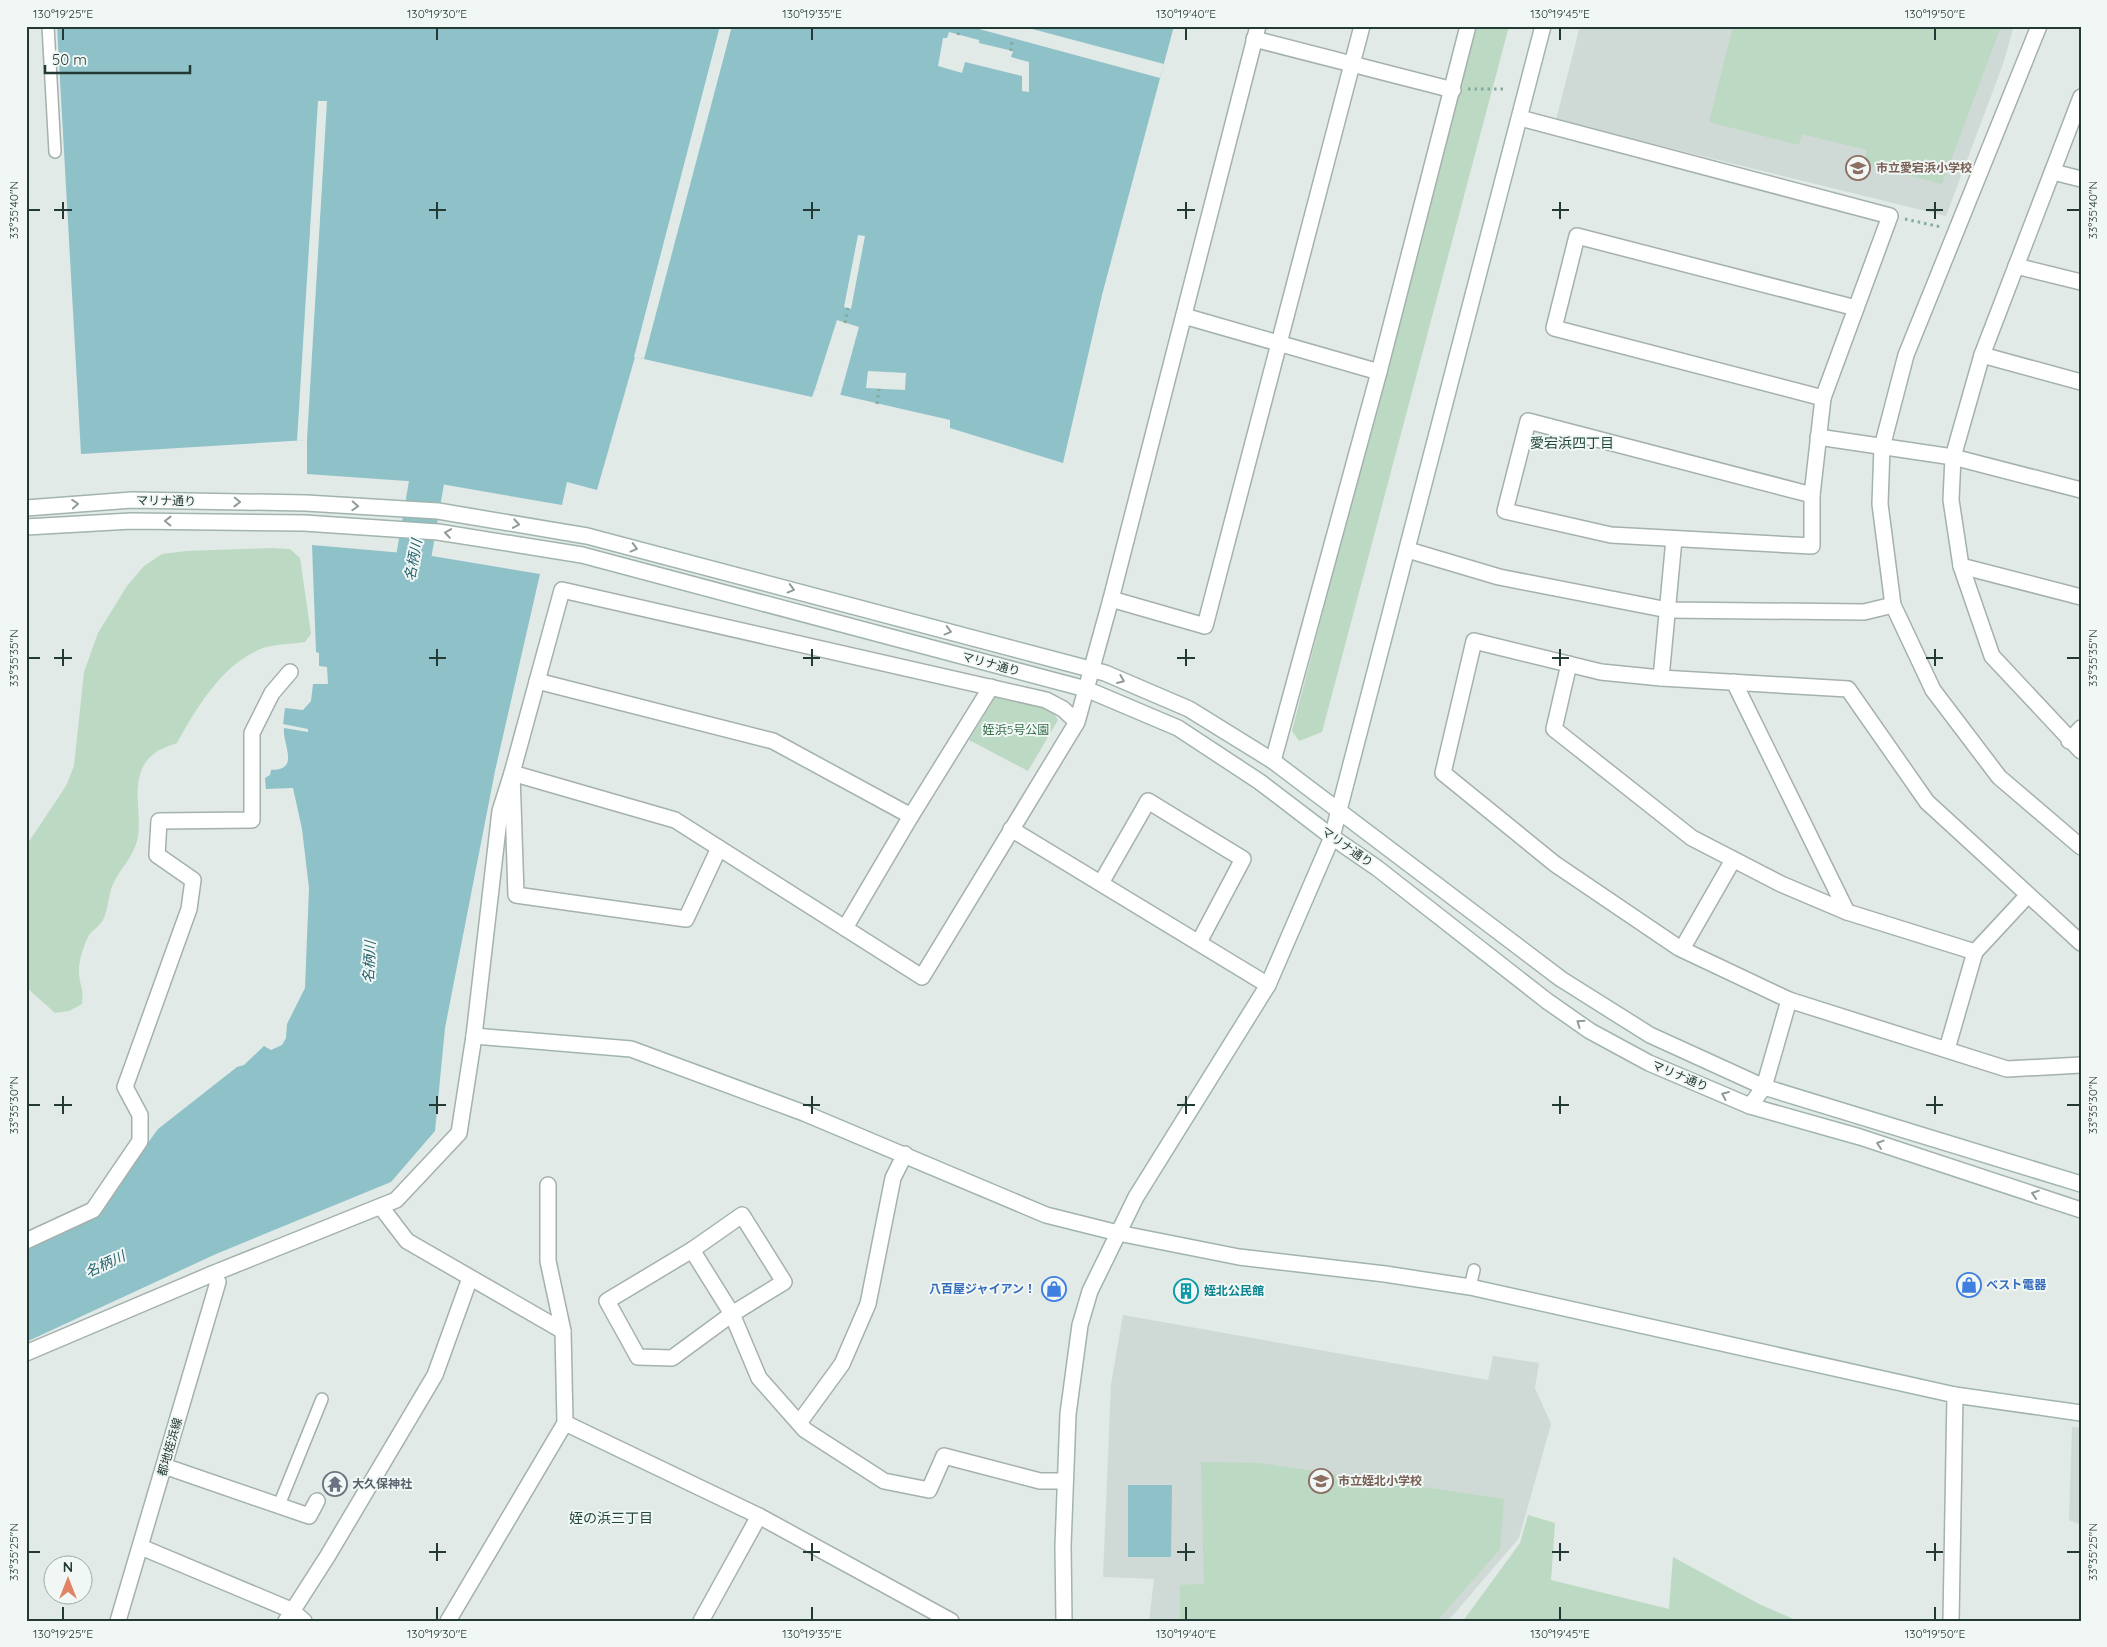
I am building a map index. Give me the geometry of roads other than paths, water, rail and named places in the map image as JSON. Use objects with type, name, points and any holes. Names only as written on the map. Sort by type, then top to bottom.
[{"type":"street","points":[[1110,599],[1205,626],[1362,26]]},
{"type":"street","points":[[1273,761],[1457,89],[1468,26]]},
{"type":"street","points":[[1064,1621],[1064,1482],[1070,1395],[1080,1325],[1090,1291],[1136,1197],[1268,985],[1332,838],[1543,26]]},
{"type":"street","points":[[2039,26],[1906,355],[1882,447],[1880,504],[1894,605],[1932,690],[1999,777],[2081,847]]},
{"type":"street","points":[[512,773],[675,820],[922,977],[1077,722],[1256,33],[1351,65],[1457,89]]},
{"type":"street","points":[[2081,97],[1982,355],[1953,457],[1951,500],[1960,566],[1992,656],[2069,741],[2081,751]]},
{"type":"street","points":[[1520,118],[1890,216],[1823,398],[1812,495],[1812,546],[1611,535],[1504,511],[1528,421],[1812,495]]},
{"type":"street","points":[[2053,172],[2081,179]]},
{"type":"street","points":[[1823,398],[1554,328],[1577,236],[1856,308]]},
{"type":"street","points":[[2016,266],[2081,282]]},
{"type":"street","points":[[1184,316],[1379,372]]},
{"type":"street","points":[[1982,355],[2081,382]]},
{"type":"street","points":[[1818,437],[1953,457],[2081,490]]},
{"type":"street","name":"マリナ通り","points":[[26,508],[132,500],[306,502],[438,511],[587,536],[1092,669],[1189,709],[1273,761],[1561,979],[1650,1034],[1764,1087],[2081,1184]]},
{"type":"street","name":"マリナ通り","points":[[26,527],[131,521],[304,523],[438,532],[582,555],[1086,689],[1178,728],[1260,782],[1332,838],[1377,868],[1547,1001],[1590,1031],[1649,1063],[1750,1106],[1860,1137],[2081,1210]]},
{"type":"street","points":[[1661,678],[1674,539]]},
{"type":"street","points":[[1408,550],[1500,577],[1668,610],[1864,612],[1894,605]]},
{"type":"street","points":[[1960,566],[2081,596]]},
{"type":"street","points":[[26,1354],[212,1274],[396,1200],[459,1133],[474,1036],[500,811],[562,590],[1046,700],[1063,709],[1077,722]]},
{"type":"street","points":[[2081,943],[1927,802],[1848,689],[1661,678],[1601,672],[1474,641],[1443,773],[1555,864],[1682,949],[1789,1000],[2008,1069],[2081,1065]]},
{"type":"street","points":[[1569,664],[1554,729],[1692,838],[1780,884],[1847,912],[1975,952]]},
{"type":"street","points":[[26,1241],[93,1210],[140,1141],[140,1115],[125,1087],[189,909],[193,880],[157,854],[159,821],[252,820],[252,734],[272,693],[290,672]]},
{"type":"street","points":[[537,681],[773,740],[911,816]]},
{"type":"street","points":[[1734,682],[1847,912]]},
{"type":"street","points":[[845,928],[911,816],[991,687]]},
{"type":"street","points":[[2069,741],[2081,728]]},
{"type":"street","points":[[512,773],[516,895],[686,919],[719,848]]},
{"type":"street","points":[[1101,883],[1148,801],[1243,859],[1200,942]]},
{"type":"street","points":[[1011,829],[1268,985]]},
{"type":"street","points":[[1682,949],[1733,860]]},
{"type":"street","points":[[1946,1049],[1975,952],[2028,895]]},
{"type":"street","points":[[1750,1106],[1764,1087],[1789,1000]]},
{"type":"street","points":[[474,1036],[631,1049],[905,1154],[1046,1215],[1118,1233],[1239,1257],[1385,1274],[1470,1287],[1955,1395],[2081,1413]]},
{"type":"street","points":[[799,1423],[842,1364],[868,1304],[893,1178],[905,1154]]},
{"type":"street","points":[[448,1621],[565,1423],[564,1331],[548,1261],[548,1185]]},
{"type":"street","points":[[381,1207],[407,1241],[564,1331]]},
{"type":"street","points":[[742,1215],[784,1282],[732,1314],[672,1358],[638,1357],[607,1300],[692,1250],[742,1215]]},
{"type":"street","points":[[692,1250],[732,1314],[759,1378],[805,1430],[884,1481],[929,1490],[944,1456],[1040,1481],[1064,1482]]},
{"type":"street","name":"都地姪浜線","points":[[118,1621],[142,1547],[218,1282],[212,1274]]},
{"type":"street","points":[[288,1616],[327,1558],[436,1375],[470,1278]]},
{"type":"street","points":[[1950,1621],[1955,1395]]},
{"type":"street","points":[[565,1423],[759,1516],[951,1621]]},
{"type":"street","points":[[164,1466],[308,1516],[317,1501]]},
{"type":"street","points":[[702,1621],[759,1516]]},
{"type":"street","points":[[142,1547],[288,1616],[304,1621]]},
{"type":"lane","points":[[48,26],[55,152]]},
{"type":"lane","points":[[1470,1287],[1474,1270]]},
{"type":"lane","points":[[279,1505],[322,1399]]},
{"type":"water","points":[[57,26],[1174,26],[1102,295],[1063,463],[950,428],[950,420],[815,389],[812,397],[635,357],[597,490],[567,482],[562,505],[435,483],[307,474],[307,440],[81,454]]},
{"type":"water","points":[[312,545],[426,555],[540,574],[495,771],[445,1028],[435,1131],[391,1182],[216,1254],[26,1342],[26,1247],[97,1213],[158,1129],[237,1067],[244,1065],[264,1046],[271,1050],[282,1045],[286,1038],[287,1024],[305,988],[309,888],[302,829],[293,788],[266,789],[265,778],[270,775],[271,770],[280,769],[288,761],[284,728],[308,732],[308,729],[283,724],[285,708],[303,710],[311,701],[313,684],[328,684],[327,667],[319,666],[319,653],[316,652]]},
{"type":"water","points":[[1128,1485],[1172,1485],[1171,1557],[1128,1557]]},
{"type":"waterway","name":"名柄川","points":[[406,601],[433,445]]},
{"type":"place","name":"市立愛宕浜小学校","points":[[1858,168]]},
{"type":"place","name":"ベスト電器","points":[[1969,1285]]},
{"type":"place","name":"八百屋ジャイアン！","points":[[1054,1289]]},
{"type":"place","name":"姪北公民館","points":[[1186,1291]]},
{"type":"place","name":"市立姪北小学校","points":[[1321,1481]]},
{"type":"place","name":"大久保神社","points":[[335,1484]]},
{"type":"district","name":"愛宕浜四丁目","points":[[1572,443]]},
{"type":"district","name":"姪の浜三丁目","points":[[611,1518]]},
{"type":"park label","name":"姪浜5号公園","points":[[1016,730]]}]
